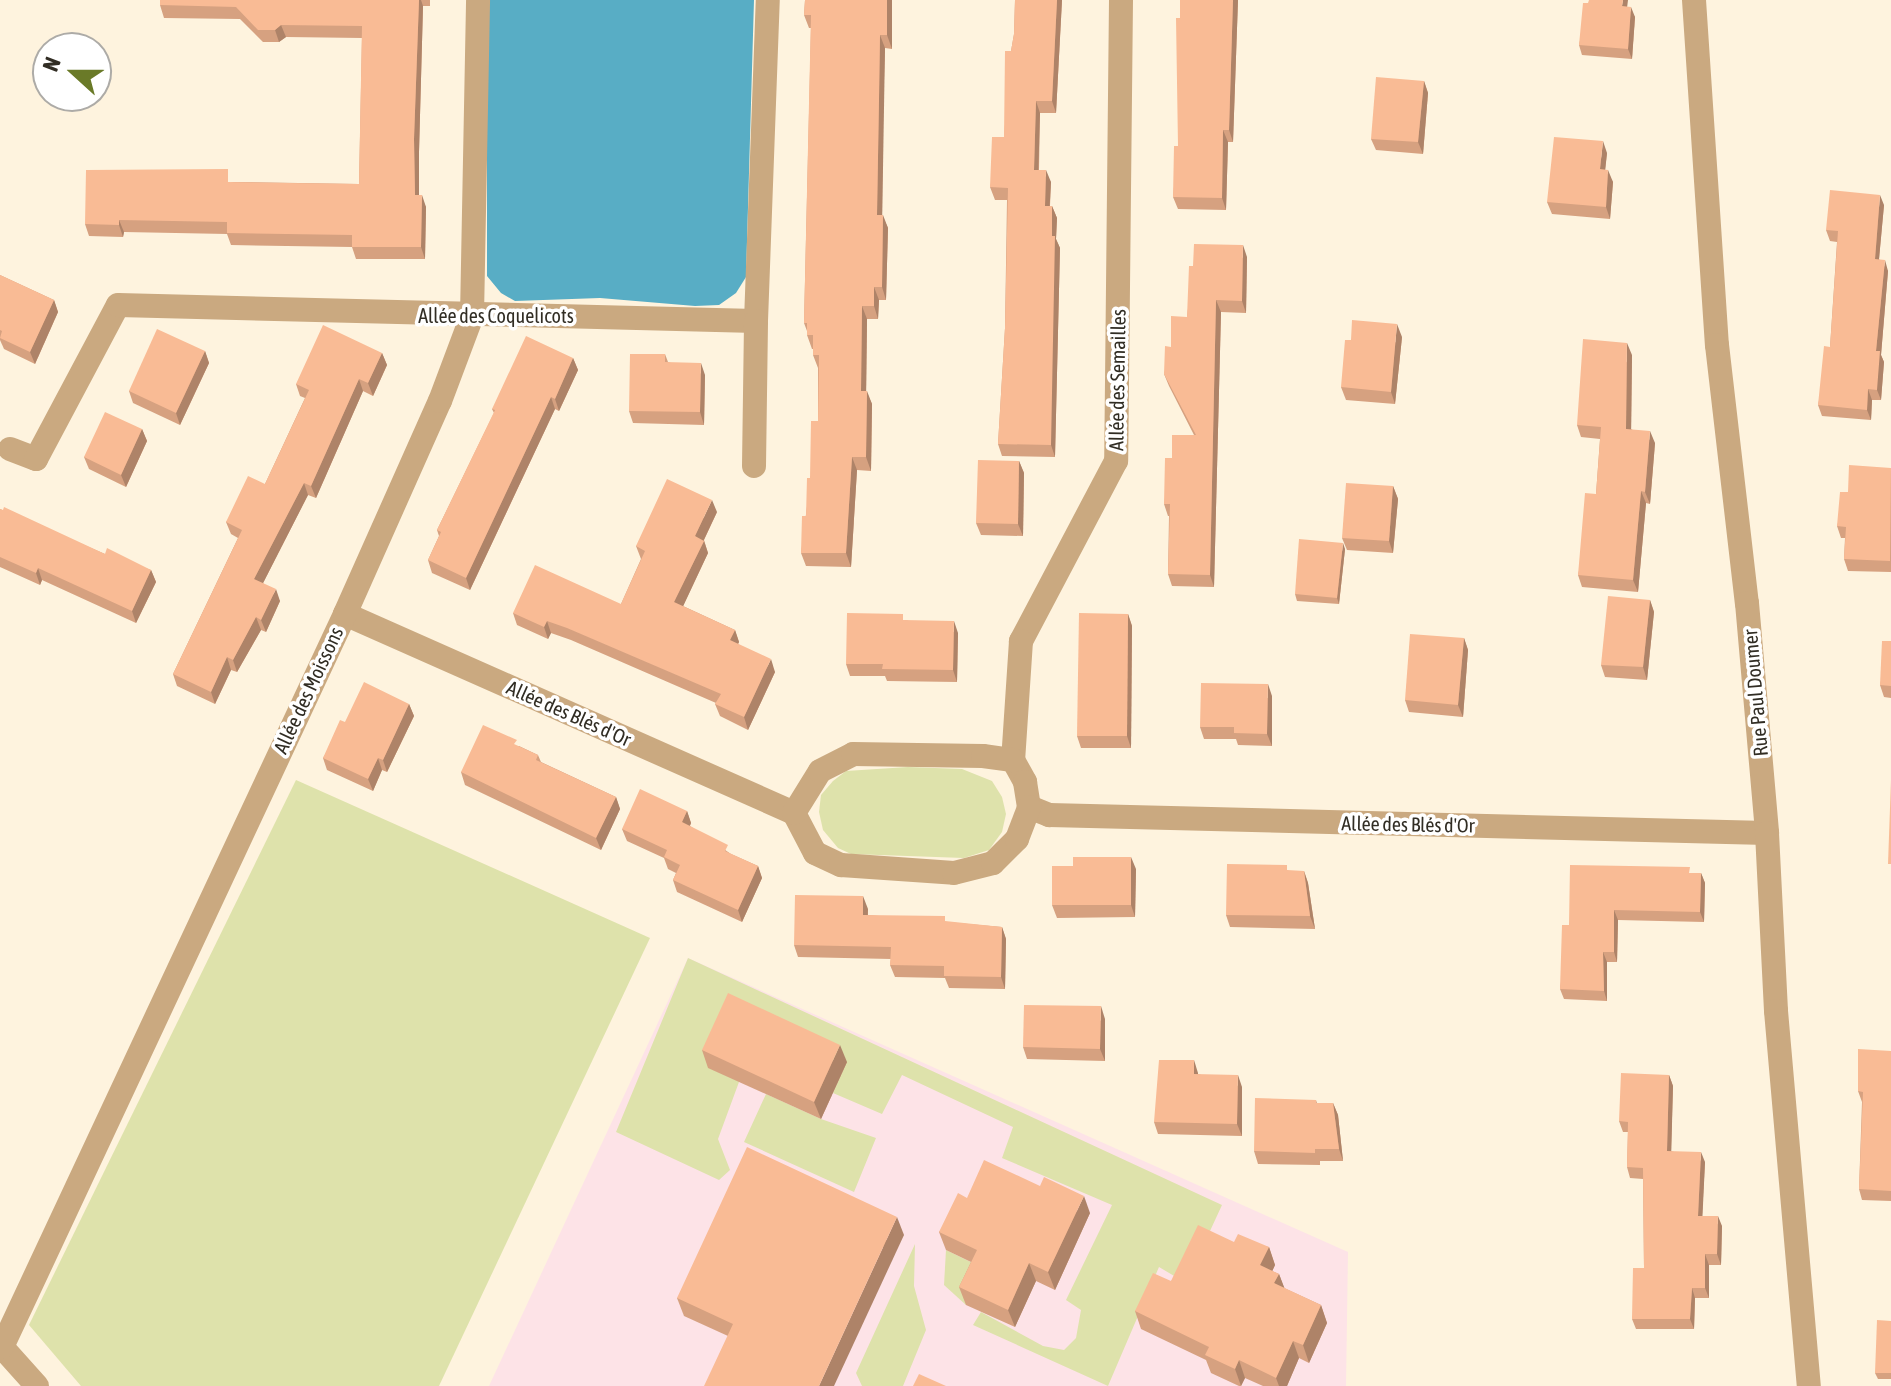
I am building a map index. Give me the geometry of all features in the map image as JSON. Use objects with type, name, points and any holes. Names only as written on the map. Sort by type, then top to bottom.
[{"type":"street","name":"Allée des Moissons","points":[[37,1386],[2,1347],[345,614],[440,401],[472,316],[478,0]]},
{"type":"street","points":[[754,466],[768,0]]},
{"type":"street","name":"Allée des Semailles","points":[[1039,811],[1013,760],[1021,641],[1116,461],[1121,0]]},
{"type":"street","name":"Rue Paul Doumer","points":[[1694,0],[1717,345],[1747,603],[1767,833],[1776,1011],[1809,1386]]},
{"type":"street","name":"Allée des Coquelicots","points":[[10,449],[36,459],[118,305],[756,321]]},
{"type":"street","name":"Allée des Blés d'Or","points":[[345,614],[794,813]]},
{"type":"street","points":[[1013,760],[983,756],[853,754],[820,771],[794,813],[815,853],[841,865],[954,873],[993,863],[1039,811]]},
{"type":"street","name":"Allée des Blés d'Or","points":[[1039,811],[1767,833]]},
{"type":"shaded area","points":[[688,958],[1348,1252],[1346,1386],[489,1386]]},
{"type":"green space","points":[[908,767],[962,769],[992,781],[1002,797],[1006,814],[1002,832],[989,850],[964,858],[851,854],[838,848],[823,830],[819,812],[821,795],[833,781],[846,771]]},
{"type":"green space","points":[[296,780],[650,938],[439,1386],[81,1386],[29,1325]]},
{"type":"green space","points":[[688,958],[1222,1205],[1186,1283],[1159,1267],[1108,1386],[973,1325],[981,1312],[1043,1346],[1064,1350],[1076,1338],[1081,1310],[1066,1300],[1112,1205],[1002,1158],[1013,1127],[902,1075],[882,1114],[833,1093],[846,1063],[739,1082],[718,1139],[730,1170],[719,1180],[616,1132]]},
{"type":"green space","points":[[766,1094],[821,1119],[876,1138],[854,1192],[744,1142]]},
{"type":"green space","points":[[915,1244],[914,1286],[926,1330],[903,1386],[862,1386],[856,1373]]},
{"type":"green space","points":[[946,1250],[983,1268],[966,1305],[944,1285]]},
{"type":"water","points":[[487,0],[754,0],[746,277],[736,293],[719,305],[695,306],[600,298],[515,301],[501,293],[487,276]]},
{"type":"building","points":[[160,0],[419,0],[414,139],[415,195],[422,195],[421,247],[352,247],[352,235],[227,233],[227,222],[119,220],[119,225],[85,224],[86,170],[228,169],[228,182],[359,184],[362,26],[281,25],[275,30],[258,30],[236,7],[160,5]]},
{"type":"building","points":[[805,0],[887,0],[887,35],[880,35],[877,215],[883,215],[882,287],[874,287],[874,306],[862,306],[861,391],[867,391],[866,457],[852,457],[846,553],[801,553],[802,516],[806,516],[807,478],[810,478],[811,421],[818,421],[819,355],[813,355],[813,335],[807,335],[807,323],[804,323],[811,15],[804,15]]},
{"type":"building","points":[[1015,0],[1057,0],[1052,101],[1036,101],[1034,170],[1046,170],[1045,206],[1052,206],[1052,236],[1055,236],[1051,445],[998,444],[1005,328],[1008,188],[990,187],[992,137],[1004,137],[1005,51],[1011,51]]},
{"type":"building","points":[[1180,0],[1233,0],[1229,130],[1223,130],[1222,198],[1173,197],[1174,146],[1178,146],[1176,18],[1180,18]]},
{"type":"building","points":[[1589,0],[1623,0],[1622,6],[1631,7],[1628,49],[1579,45],[1583,3]]},
{"type":"building","points":[[1376,77],[1424,81],[1418,142],[1371,139]]},
{"type":"building","points":[[1554,137],[1603,141],[1600,169],[1608,170],[1606,207],[1547,202]]},
{"type":"building","points":[[1830,190],[1880,195],[1875,259],[1885,260],[1876,351],[1880,351],[1877,390],[1868,389],[1867,410],[1818,405],[1824,346],[1830,347],[1838,231],[1826,230]]},
{"type":"building","points":[[1194,244],[1243,245],[1242,301],[1216,300],[1210,575],[1168,574],[1170,504],[1164,504],[1165,458],[1172,458],[1172,435],[1196,435],[1164,374],[1165,346],[1171,347],[1171,316],[1187,317],[1189,266],[1193,266]]},
{"type":"building","points":[[0,275],[54,300],[30,352],[0,338]]},
{"type":"building","points":[[1352,320],[1397,324],[1391,392],[1341,387],[1345,340],[1351,340]]},
{"type":"building","points":[[323,325],[382,353],[368,383],[359,379],[311,486],[304,483],[254,579],[276,589],[261,620],[256,617],[233,660],[227,657],[211,692],[173,674],[242,530],[226,522],[248,476],[265,484],[309,390],[296,384]]},
{"type":"building","points":[[157,329],[205,351],[176,413],[129,391]]},
{"type":"building","points":[[526,336],[573,358],[555,399],[551,397],[466,578],[428,560],[441,532],[437,530],[495,410],[492,409]]},
{"type":"building","points":[[1583,339],[1627,343],[1626,429],[1650,431],[1633,580],[1578,575],[1585,493],[1596,494],[1601,427],[1577,425]]},
{"type":"building","points":[[630,354],[665,354],[665,362],[701,363],[700,412],[629,411]]},
{"type":"building","points":[[105,412],[142,429],[121,475],[84,457]]},
{"type":"building","points":[[978,460],[1019,461],[1018,524],[976,523]]},
{"type":"building","points":[[1849,465],[1891,468],[1890,561],[1844,559],[1846,527],[1837,526],[1840,492],[1848,492]]},
{"type":"building","points":[[667,479],[712,500],[695,536],[704,541],[674,602],[735,630],[730,640],[771,659],[744,717],[715,704],[721,694],[567,628],[547,621],[544,627],[513,613],[535,565],[621,604],[645,551],[636,546]]},
{"type":"building","points":[[1346,483],[1393,486],[1389,541],[1342,538]]},
{"type":"building","points":[[4,507],[105,554],[107,548],[151,570],[132,611],[38,568],[36,573],[0,557],[0,509]]},
{"type":"building","points":[[1299,539],[1343,543],[1337,598],[1295,594]]},
{"type":"building","points":[[1608,596],[1650,600],[1643,667],[1601,665]]},
{"type":"building","points":[[847,613],[903,614],[903,620],[954,621],[953,670],[882,669],[883,664],[846,664]]},
{"type":"building","points":[[1079,613],[1128,614],[1127,736],[1077,736]]},
{"type":"building","points":[[1410,634],[1464,638],[1458,705],[1405,700]]},
{"type":"building","points":[[1882,641],[1891,641],[1891,686],[1880,685]]},
{"type":"building","points":[[364,682],[409,704],[383,760],[378,758],[368,779],[323,758],[340,720],[345,722]]},
{"type":"building","points":[[1201,683],[1268,684],[1267,734],[1234,733],[1234,727],[1200,727]]},
{"type":"building","points":[[483,725],[517,740],[514,744],[538,755],[536,760],[616,797],[596,838],[461,772]]},
{"type":"building","points":[[1891,780],[1891,864],[1888,864]]},
{"type":"building","points":[[640,789],[687,811],[682,822],[728,845],[725,851],[758,866],[738,910],[673,880],[680,865],[664,857],[667,850],[622,829]]},
{"type":"building","points":[[1073,857],[1131,857],[1131,905],[1052,905],[1052,866],[1073,866]]},
{"type":"building","points":[[1227,864],[1287,865],[1287,870],[1304,871],[1310,916],[1226,915]]},
{"type":"building","points":[[1570,865],[1690,867],[1689,873],[1701,873],[1700,912],[1614,910],[1614,952],[1603,952],[1604,991],[1560,989],[1562,925],[1569,925]]},
{"type":"building","points":[[795,895],[863,896],[863,915],[945,916],[945,921],[1002,927],[1001,977],[944,976],[944,966],[890,965],[891,947],[794,945]]},
{"type":"building","points":[[728,993],[840,1045],[814,1102],[702,1050]]},
{"type":"building","points":[[1024,1005],[1101,1006],[1100,1049],[1023,1047]]},
{"type":"building","points":[[1858,1049],[1891,1051],[1891,1191],[1859,1189],[1863,1092],[1858,1091]]},
{"type":"building","points":[[1159,1060],[1194,1060],[1194,1074],[1238,1075],[1237,1124],[1154,1122]]},
{"type":"building","points":[[1621,1073],[1669,1075],[1667,1151],[1701,1152],[1698,1216],[1718,1216],[1717,1254],[1705,1254],[1705,1288],[1692,1288],[1690,1319],[1632,1319],[1633,1268],[1644,1268],[1643,1168],[1627,1167],[1628,1122],[1619,1121]]},
{"type":"building","points":[[1255,1098],[1333,1103],[1339,1149],[1315,1149],[1315,1153],[1254,1151]]},
{"type":"building","points":[[747,1147],[897,1217],[819,1386],[704,1386],[733,1324],[677,1298]]},
{"type":"building","points":[[984,1160],[1040,1186],[1044,1177],[1084,1196],[1048,1272],[1029,1263],[1008,1310],[959,1287],[977,1250],[939,1232],[958,1193],[967,1198]]},
{"type":"building","points":[[1198,1225],[1234,1242],[1238,1234],[1269,1247],[1260,1265],[1279,1274],[1274,1283],[1321,1305],[1303,1345],[1293,1341],[1276,1378],[1239,1360],[1235,1369],[1205,1355],[1209,1347],[1135,1311],[1153,1273],[1171,1281]]},
{"type":"building","points":[[1877,1320],[1891,1321],[1891,1373],[1875,1373]]},
{"type":"building","points":[[919,1374],[946,1386],[913,1386]]}]
